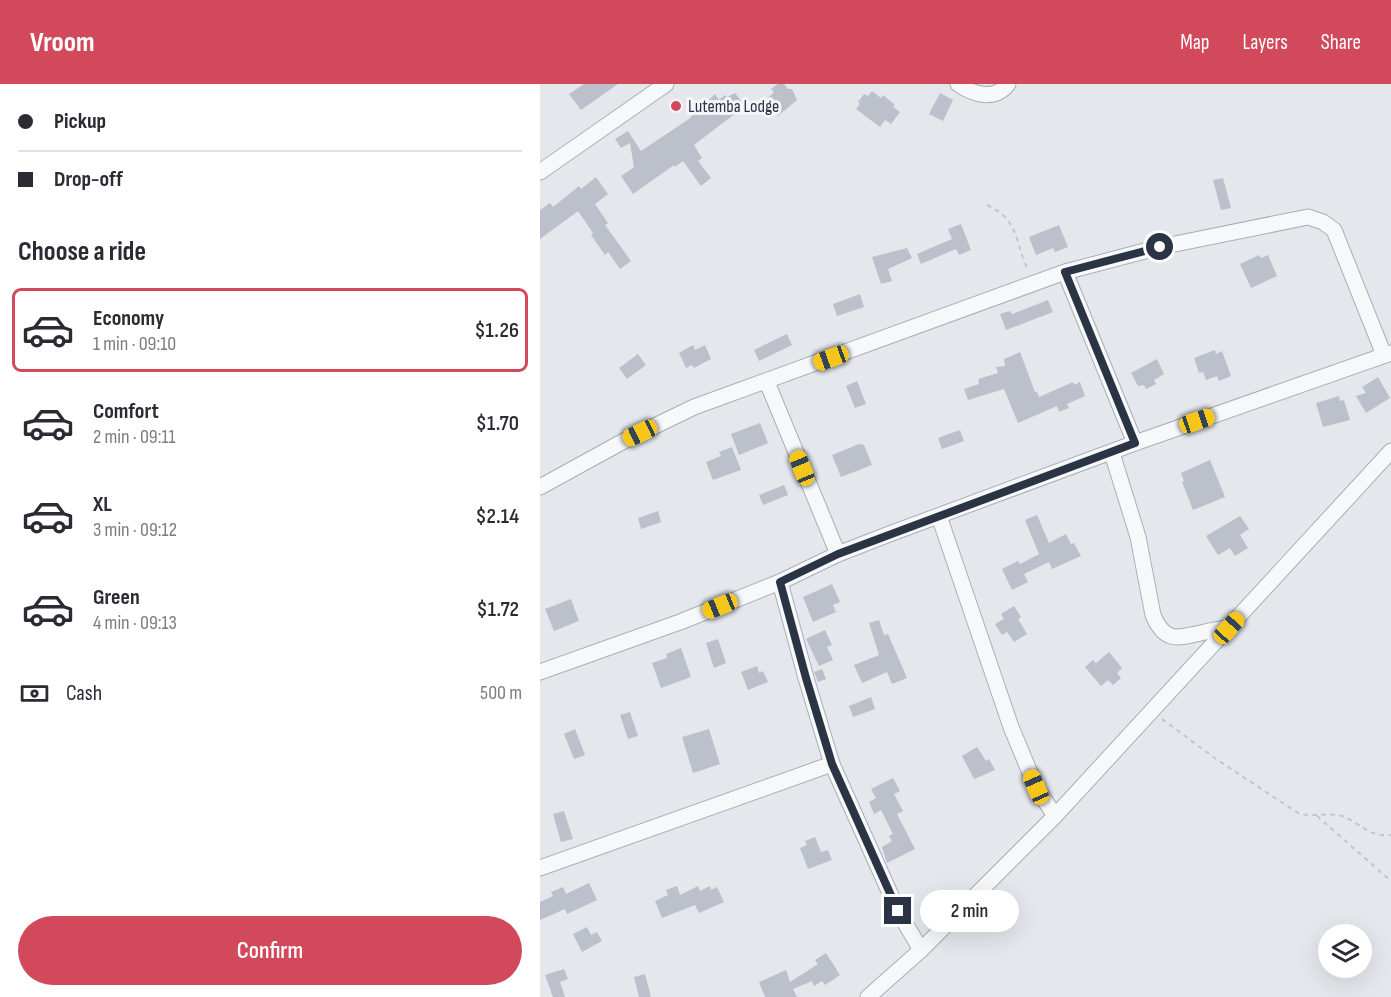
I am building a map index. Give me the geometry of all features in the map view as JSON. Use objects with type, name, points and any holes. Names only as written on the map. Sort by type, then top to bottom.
[{"type":"street","points":[[540,172],[666,84]]},
{"type":"street","points":[[958,84],[978,94],[987,95],[1001,92],[1008,84]]},
{"type":"street","points":[[540,672],[680,622],[780,582],[838,554],[939,516],[1135,443],[1388,354],[1334,230],[1313,218],[1308,218],[1160,247],[1044,279],[694,407],[541,484]]},
{"type":"street","points":[[1065,272],[1135,443]]},
{"type":"street","points":[[767,382],[838,554]]},
{"type":"street","points":[[868,997],[921,950],[1055,816],[1391,451]]},
{"type":"street","points":[[1112,453],[1138,537],[1153,615],[1157,623],[1165,633],[1176,638],[1229,628]]},
{"type":"street","points":[[939,516],[1011,727],[1036,787],[1055,816]]},
{"type":"street","points":[[780,582],[832,764],[898,911],[921,950]]},
{"type":"street","points":[[540,868],[832,764]]},
{"type":"path","points":[[987,205],[1000,212],[1011,223],[1025,264],[1044,279]]},
{"type":"path","points":[[1152,711],[1216,759],[1302,815],[1340,816],[1379,835],[1391,835]]},
{"type":"path","points":[[1317,816],[1391,881]]},
{"type":"building","points":[[584,84],[618,84],[581,110],[569,94]]},
{"type":"building","points":[[778,84],[784,84],[788,89],[792,89],[797,100],[778,116],[775,114],[769,116],[761,105],[774,92],[771,89]]},
{"type":"building","points":[[872,91],[881,98],[883,95],[900,112],[891,124],[885,120],[880,127],[856,109],[864,94],[868,96]]},
{"type":"building","points":[[735,93],[745,106],[694,145],[702,158],[698,161],[711,178],[701,186],[683,161],[633,194],[621,176],[634,167],[630,143],[621,148],[615,139],[628,131],[641,151],[689,119],[715,94],[719,100],[725,95],[727,97]]},
{"type":"building","points":[[940,93],[953,100],[943,121],[929,114]]},
{"type":"building","points":[[596,177],[608,194],[595,204],[608,223],[605,225],[631,261],[620,269],[608,252],[605,255],[578,211],[540,239],[540,210],[550,203],[553,207],[579,186],[581,189]]},
{"type":"building","points":[[1223,178],[1231,208],[1221,210],[1213,180]]},
{"type":"building","points":[[961,224],[971,250],[959,255],[956,249],[921,264],[917,254],[952,239],[948,229]]},
{"type":"building","points":[[1059,225],[1068,247],[1055,252],[1053,248],[1036,255],[1029,237]]},
{"type":"building","points":[[907,248],[912,258],[888,269],[892,281],[881,284],[872,257]]},
{"type":"building","points":[[1259,255],[1261,258],[1268,255],[1277,276],[1251,288],[1240,264]]},
{"type":"building","points":[[860,294],[864,307],[837,316],[833,304]]},
{"type":"building","points":[[1048,300],[1053,312],[1006,330],[1000,314],[1010,311],[1012,314]]},
{"type":"building","points":[[787,334],[792,345],[759,361],[754,350]]},
{"type":"building","points":[[693,345],[695,350],[705,345],[711,359],[694,368],[692,365],[686,368],[679,353]]},
{"type":"building","points":[[1215,350],[1216,354],[1222,351],[1231,376],[1219,381],[1217,376],[1206,380],[1203,372],[1199,373],[1194,358]]},
{"type":"building","points":[[1020,352],[1039,397],[1073,382],[1074,385],[1080,382],[1085,396],[1067,404],[1069,408],[1059,412],[1057,406],[1018,423],[1004,389],[968,400],[964,389],[979,384],[978,379],[998,373],[996,367],[1005,366],[1004,359]]},
{"type":"building","points":[[638,354],[646,365],[627,379],[619,368]]},
{"type":"building","points":[[1157,359],[1164,374],[1154,380],[1156,384],[1146,389],[1144,385],[1138,386],[1131,373]]},
{"type":"building","points":[[1378,377],[1390,398],[1366,413],[1356,396],[1366,393],[1362,387]]},
{"type":"building","points":[[857,381],[866,404],[855,408],[846,386]]},
{"type":"building","points":[[1339,396],[1340,401],[1344,400],[1350,420],[1323,427],[1316,403]]},
{"type":"building","points":[[760,423],[768,443],[739,455],[731,434]]},
{"type":"building","points":[[960,430],[964,441],[942,449],[938,438]]},
{"type":"building","points":[[859,444],[864,445],[872,465],[841,477],[832,455]]},
{"type":"building","points":[[732,447],[741,470],[713,480],[706,462],[721,456],[719,452]]},
{"type":"building","points":[[1210,460],[1225,497],[1193,510],[1182,482],[1184,481],[1181,473]]},
{"type":"building","points":[[784,485],[788,495],[763,505],[759,495]]},
{"type":"building","points":[[658,511],[661,522],[641,529],[638,518]]},
{"type":"building","points":[[1037,515],[1049,543],[1066,534],[1081,556],[1052,569],[1049,562],[1024,574],[1028,582],[1012,590],[1002,569],[1018,561],[1020,564],[1039,554],[1025,520]]},
{"type":"building","points":[[1240,516],[1249,529],[1240,535],[1248,548],[1235,556],[1230,548],[1218,555],[1206,536]]},
{"type":"building","points":[[832,584],[840,602],[833,605],[836,612],[813,622],[803,597]]},
{"type":"building","points":[[571,599],[579,621],[554,631],[545,609]]},
{"type":"building","points":[[1014,606],[1021,617],[1018,619],[1027,634],[1014,642],[1007,632],[1002,635],[995,624],[1004,619],[1001,614]]},
{"type":"building","points":[[879,620],[884,635],[888,634],[907,678],[892,684],[887,672],[862,683],[854,665],[879,655],[869,623]]},
{"type":"building","points":[[825,630],[832,645],[827,647],[833,660],[819,666],[806,639]]},
{"type":"building","points":[[718,639],[726,663],[714,668],[706,643]]},
{"type":"building","points":[[681,648],[691,677],[661,688],[652,663],[667,658],[666,654]]},
{"type":"building","points":[[1109,652],[1122,668],[1117,673],[1121,678],[1113,685],[1108,680],[1101,686],[1085,667],[1093,660],[1096,663]]},
{"type":"building","points":[[757,666],[759,673],[763,671],[768,682],[748,690],[741,672]]},
{"type":"building","points":[[822,669],[826,679],[818,682],[814,672]]},
{"type":"building","points":[[871,697],[875,709],[853,717],[849,706]]},
{"type":"building","points":[[630,712],[638,736],[628,739],[620,715]]},
{"type":"building","points":[[575,729],[585,755],[574,759],[564,734]]},
{"type":"building","points":[[709,729],[720,764],[693,773],[682,737]]},
{"type":"building","points":[[977,747],[986,761],[989,759],[995,770],[974,779],[962,756]]},
{"type":"building","points":[[893,778],[900,791],[894,794],[903,811],[897,814],[915,849],[887,863],[882,847],[892,841],[889,836],[893,834],[881,810],[874,814],[869,802],[876,798],[871,789]]},
{"type":"building","points":[[564,811],[573,839],[561,842],[553,814]]},
{"type":"building","points":[[815,837],[821,852],[828,850],[832,860],[808,869],[800,848],[807,845],[805,841]]},
{"type":"building","points":[[589,883],[597,900],[567,914],[565,909],[540,920],[540,902],[553,896],[551,892],[563,887],[566,894]]},
{"type":"building","points":[[677,886],[680,895],[698,886],[700,891],[710,886],[711,890],[717,887],[724,902],[699,913],[695,905],[662,918],[655,901],[668,895],[666,890]]},
{"type":"building","points":[[587,927],[591,935],[597,932],[602,941],[582,952],[573,934]]},
{"type":"building","points":[[826,953],[840,975],[825,985],[822,981],[814,986],[812,981],[793,989],[797,997],[765,997],[759,982],[786,970],[790,982],[818,964],[815,960]]},
{"type":"building","points":[[564,969],[568,979],[560,982],[565,997],[553,997],[545,975]]},
{"type":"building","points":[[645,974],[651,997],[639,997],[634,977]]},
{"type":"place","name":"Lutemba Lodge","points":[[676,106]]},
{"type":"route","points":[[898,911],[832,764],[780,582],[838,554],[1135,443],[1065,272],[1160,247]]}]
